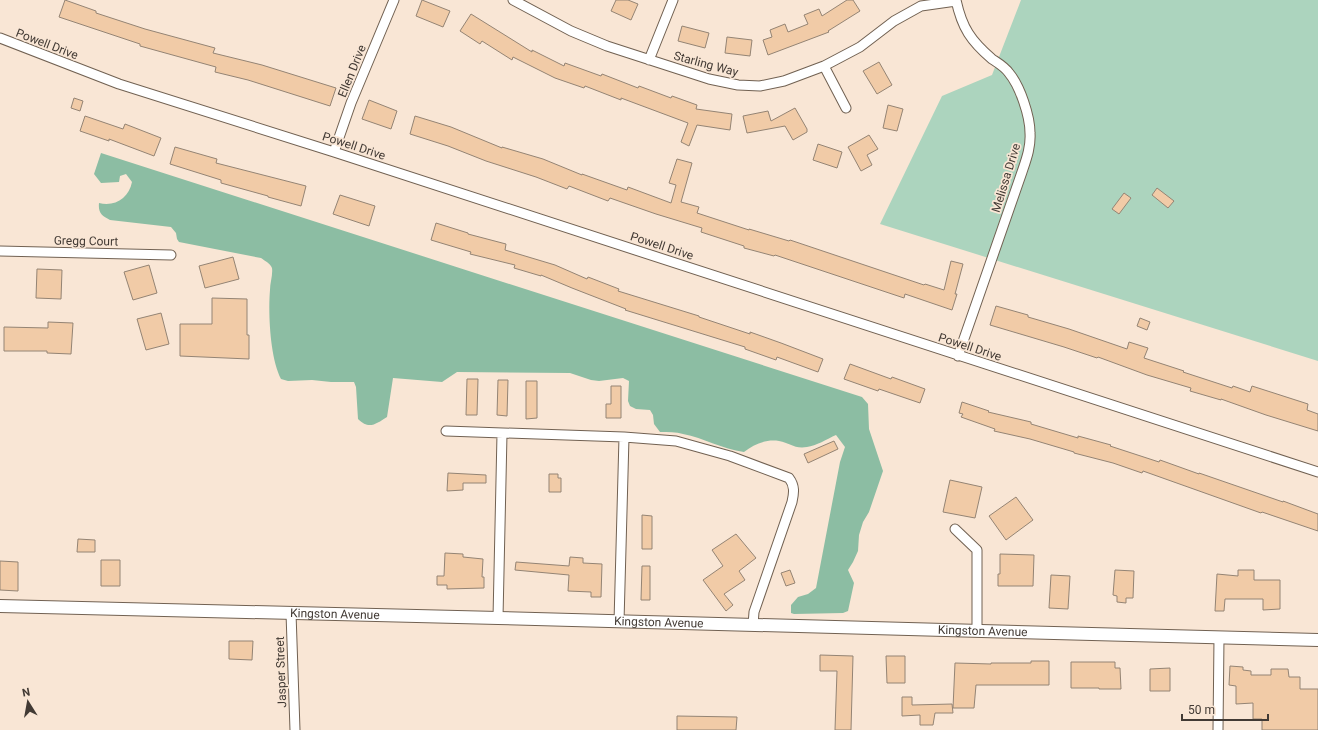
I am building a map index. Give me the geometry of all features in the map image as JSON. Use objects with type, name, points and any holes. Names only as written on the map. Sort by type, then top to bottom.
[{"type":"street","name":"Ellen Drive","points":[[334,152],[351,103],[394,0]]},
{"type":"street","name":"Starling Way","points":[[513,0],[571,31],[607,46],[709,79],[738,85],[760,86],[784,81],[824,66],[860,47],[894,21],[921,6],[956,0]]},
{"type":"street","points":[[649,60],[673,0]]},
{"type":"street","name":"Melissa Drive","points":[[956,0],[964,27],[975,42],[1009,72],[1020,91],[1031,133],[1028,152],[1022,172],[958,356]]},
{"type":"street","name":"Powell Drive","points":[[0,38],[119,84],[334,152],[1318,472]]},
{"type":"street","points":[[824,66],[846,108]]},
{"type":"street","name":"Gregg Court","points":[[0,252],[171,255]]},
{"type":"street","points":[[446,431],[624,437],[676,441],[704,448],[789,478],[793,483],[794,492],[792,502],[754,612],[754,625]]},
{"type":"street","points":[[498,618],[502,434]]},
{"type":"street","points":[[619,622],[624,437]]},
{"type":"street","points":[[955,529],[977,550],[977,631]]},
{"type":"street","name":"Kingston Avenue","points":[[0,606],[1318,640]]},
{"type":"street","name":"Jasper Street","points":[[291,613],[295,730]]},
{"type":"street","points":[[1218,730],[1219,638]]},
{"type":"green space","points":[[1021,0],[1318,0],[1318,361],[880,224],[942,96],[992,75]]},
{"type":"green space","points":[[101,153],[862,397],[868,404],[869,429],[883,471],[869,512],[863,522],[859,535],[858,551],[848,570],[854,583],[848,611],[843,613],[791,613],[791,605],[798,597],[808,594],[816,588],[840,462],[845,447],[836,435],[818,444],[807,447],[795,447],[779,441],[765,441],[756,444],[744,452],[736,451],[675,432],[660,432],[654,424],[653,415],[650,410],[636,409],[630,406],[628,401],[629,381],[623,378],[599,381],[570,373],[457,372],[442,382],[393,378],[387,417],[376,424],[366,424],[358,419],[356,387],[354,382],[312,380],[288,381],[281,379],[277,370],[272,348],[269,300],[272,268],[267,262],[261,258],[179,242],[176,233],[171,227],[110,220],[101,214],[99,203],[110,204],[120,200],[128,193],[132,182],[126,174],[120,176],[119,182],[101,183],[94,174]]},
{"type":"building","points":[[65,0],[96,11],[96,13],[145,29],[215,48],[213,53],[262,65],[336,88],[330,106],[248,80],[215,72],[216,67],[140,46],[140,44],[59,17]]},
{"type":"building","points":[[422,0],[450,11],[443,27],[416,16]]},
{"type":"building","points":[[616,0],[628,0],[638,4],[631,20],[611,11]]},
{"type":"building","points":[[847,0],[853,0],[860,11],[828,31],[829,32],[768,55],[763,40],[772,37],[770,30],[785,24],[788,32],[808,24],[804,15],[819,9],[822,16]]},
{"type":"building","points":[[471,14],[532,52],[532,50],[564,66],[565,63],[601,76],[602,74],[638,88],[639,86],[671,98],[672,96],[697,105],[696,109],[732,114],[730,130],[697,125],[689,146],[681,142],[688,123],[621,98],[621,100],[585,86],[584,88],[555,78],[513,57],[512,60],[482,41],[480,44],[460,31]]},
{"type":"building","points":[[682,26],[709,33],[705,48],[678,41]]},
{"type":"building","points":[[727,37],[752,40],[750,56],[725,53]]},
{"type":"building","points":[[879,62],[892,85],[877,94],[863,71]]},
{"type":"building","points":[[74,98],[83,101],[80,111],[71,108]]},
{"type":"building","points":[[369,100],[397,111],[391,129],[362,119]]},
{"type":"building","points":[[888,105],[903,109],[897,131],[883,128]]},
{"type":"building","points":[[795,108],[807,129],[807,132],[793,140],[785,126],[747,133],[743,116],[768,111],[771,121]]},
{"type":"building","points":[[85,116],[123,129],[125,124],[161,138],[154,156],[109,139],[109,141],[80,131]]},
{"type":"building","points":[[415,116],[451,127],[502,148],[543,159],[582,175],[627,190],[628,187],[671,203],[676,185],[669,183],[677,159],[692,163],[681,202],[699,207],[697,213],[749,230],[789,241],[790,240],[924,285],[925,284],[944,290],[951,261],[963,264],[952,310],[905,294],[904,298],[775,255],[744,248],[744,246],[701,232],[702,228],[610,198],[608,201],[569,186],[567,189],[448,146],[410,134]]},
{"type":"building","points":[[869,135],[878,149],[867,155],[872,165],[861,171],[848,147]]},
{"type":"building","points":[[818,144],[842,152],[837,168],[813,160]]},
{"type":"building","points":[[175,147],[217,159],[216,163],[306,186],[301,206],[221,183],[221,180],[170,164]]},
{"type":"building","points":[[1157,188],[1174,201],[1168,208],[1152,195]]},
{"type":"building","points":[[1124,193],[1131,198],[1119,214],[1112,209]]},
{"type":"building","points":[[340,195],[375,206],[369,226],[333,214]]},
{"type":"building","points":[[436,223],[468,234],[506,244],[505,250],[555,265],[587,279],[588,277],[619,289],[618,291],[699,316],[750,334],[750,332],[823,359],[818,372],[777,357],[776,360],[745,349],[745,347],[625,310],[626,309],[541,275],[514,268],[515,265],[470,254],[471,252],[431,240]]},
{"type":"building","points":[[233,257],[239,279],[205,288],[199,266]]},
{"type":"building","points":[[149,265],[157,293],[133,300],[124,272]]},
{"type":"building","points":[[37,269],[62,270],[61,299],[36,298]]},
{"type":"building","points":[[212,298],[247,299],[249,359],[180,356],[180,324],[212,324]]},
{"type":"building","points":[[996,306],[1028,315],[1028,317],[1127,349],[1129,342],[1148,348],[1144,358],[1232,388],[1233,386],[1250,392],[1252,386],[1308,404],[1307,410],[1318,414],[1318,431],[1221,399],[1190,391],[1191,388],[1147,375],[1098,357],[1097,358],[990,325]]},
{"type":"building","points":[[161,313],[169,344],[146,350],[137,319]]},
{"type":"building","points":[[1140,318],[1150,322],[1147,330],[1137,326]]},
{"type":"building","points":[[48,322],[73,323],[71,354],[47,353],[47,351],[4,351],[4,327],[48,328]]},
{"type":"building","points":[[850,364],[891,379],[892,377],[925,389],[920,403],[879,389],[878,391],[844,379]]},
{"type":"building","points":[[467,379],[478,379],[477,415],[466,415]]},
{"type":"building","points":[[498,380],[508,380],[507,416],[497,415]]},
{"type":"building","points":[[526,381],[537,381],[537,418],[526,419]]},
{"type":"building","points":[[611,386],[621,386],[621,418],[606,418],[606,404],[611,404]]},
{"type":"building","points":[[962,402],[989,411],[988,412],[1031,422],[1031,424],[1078,438],[1078,436],[1111,445],[1110,446],[1159,462],[1160,460],[1283,501],[1318,514],[1318,531],[1262,512],[1261,513],[1143,471],[1142,473],[1030,439],[994,431],[995,429],[961,417],[963,414],[959,413]]},
{"type":"building","points":[[834,441],[838,449],[808,463],[804,454]]},
{"type":"building","points":[[448,473],[486,475],[486,483],[463,483],[463,490],[447,491]]},
{"type":"building","points":[[549,474],[558,474],[558,478],[561,478],[561,492],[549,492]]},
{"type":"building","points":[[950,480],[982,487],[975,518],[943,512]]},
{"type":"building","points":[[1016,497],[1033,520],[1006,540],[989,516]]},
{"type":"building","points":[[642,515],[652,516],[652,549],[642,549]]},
{"type":"building","points":[[736,534],[756,558],[739,571],[745,580],[724,594],[733,605],[726,611],[703,580],[723,566],[712,550]]},
{"type":"building","points":[[78,539],[95,540],[95,552],[77,552]]},
{"type":"building","points":[[445,553],[463,554],[463,557],[483,559],[482,577],[484,577],[484,588],[447,589],[447,585],[437,585],[437,576],[444,576]]},
{"type":"building","points":[[1000,554],[1034,555],[1033,586],[998,586],[998,574],[1000,574]]},
{"type":"building","points":[[570,557],[583,558],[583,563],[602,564],[601,597],[591,597],[591,592],[568,591],[569,575],[515,570],[516,562],[569,566]]},
{"type":"building","points":[[101,560],[120,560],[120,586],[101,586]]},
{"type":"building","points":[[0,561],[18,562],[18,591],[0,590]]},
{"type":"building","points":[[642,566],[650,566],[650,600],[641,600]]},
{"type":"building","points":[[790,570],[795,583],[786,586],[781,573]]},
{"type":"building","points":[[1115,570],[1134,571],[1133,598],[1126,598],[1126,603],[1117,602],[1117,596],[1113,595]]},
{"type":"building","points":[[1238,570],[1254,570],[1254,580],[1280,580],[1280,609],[1263,610],[1263,599],[1225,599],[1224,611],[1215,611],[1217,574],[1238,576]]},
{"type":"building","points":[[1051,575],[1070,576],[1068,609],[1049,608]]},
{"type":"building","points":[[229,641],[253,641],[252,660],[229,659]]},
{"type":"building","points":[[820,655],[853,656],[851,730],[835,730],[837,671],[820,671]]},
{"type":"building","points":[[886,656],[905,656],[905,683],[887,683]]},
{"type":"building","points":[[1031,661],[1049,661],[1049,685],[976,685],[974,708],[953,708],[955,663],[1031,663]]},
{"type":"building","points":[[1071,662],[1115,662],[1115,668],[1120,668],[1121,689],[1071,688]]},
{"type":"building","points":[[1230,666],[1243,667],[1243,670],[1251,671],[1251,675],[1271,675],[1271,669],[1288,669],[1289,677],[1300,677],[1300,689],[1318,689],[1318,730],[1262,730],[1262,719],[1253,719],[1253,703],[1236,704],[1236,686],[1229,685]]},
{"type":"building","points":[[1170,668],[1170,691],[1150,691],[1150,669]]},
{"type":"building","points":[[902,697],[912,697],[912,705],[952,704],[953,713],[935,713],[933,725],[920,725],[920,715],[902,716]]},
{"type":"building","points":[[677,716],[737,717],[736,730],[677,730]]}]
